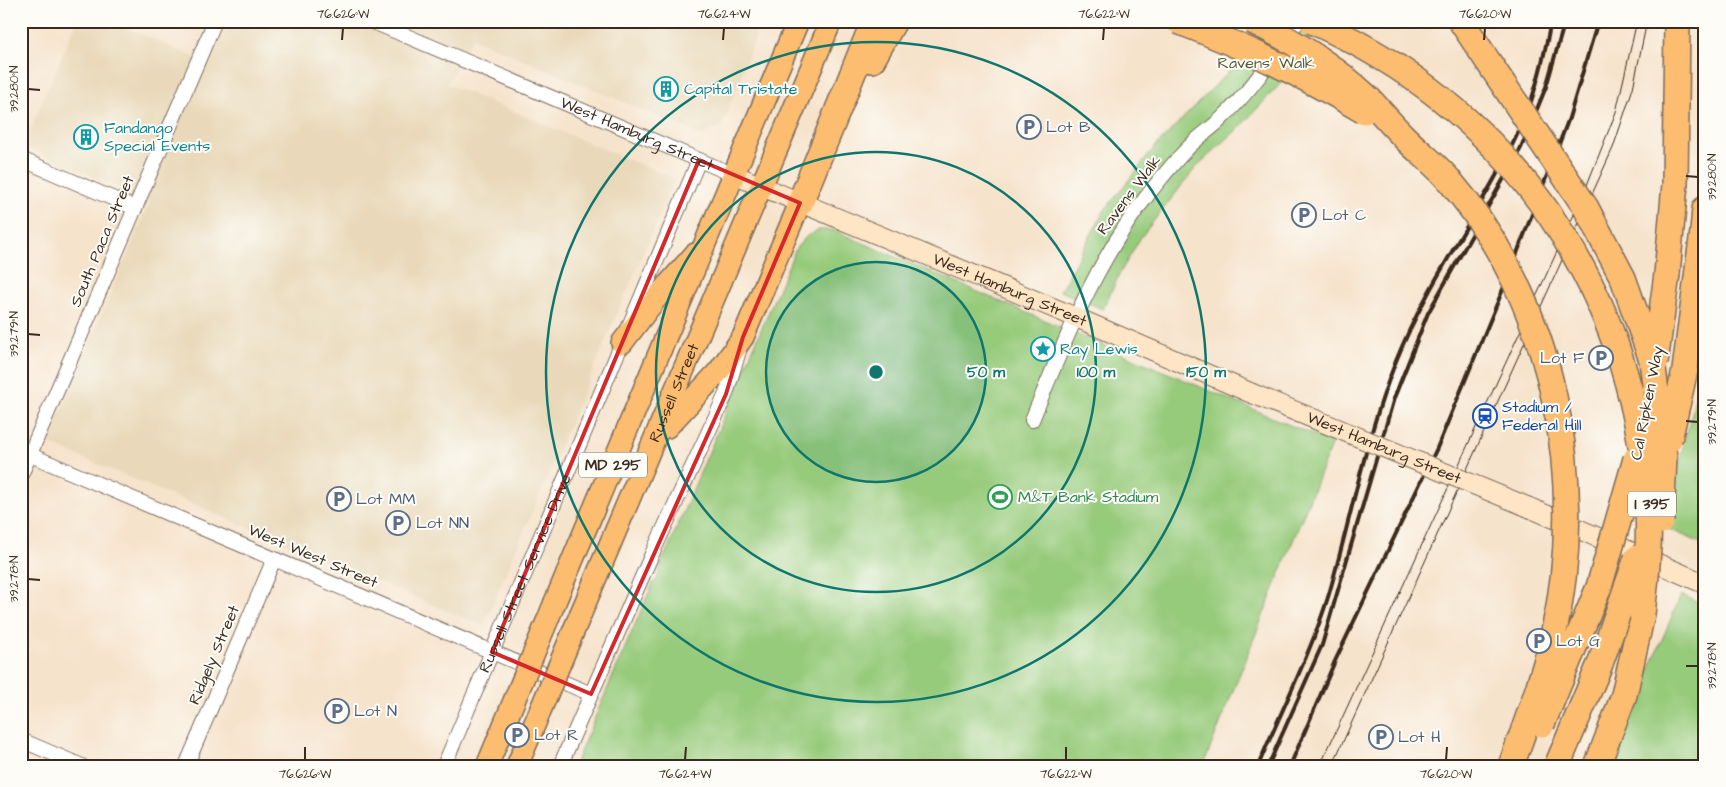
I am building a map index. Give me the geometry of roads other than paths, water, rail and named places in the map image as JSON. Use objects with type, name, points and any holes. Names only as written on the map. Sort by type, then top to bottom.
[{"type":"highway","points":[[800,203],[827,141],[874,21]]},
{"type":"highway","points":[[827,141],[894,21]]},
{"type":"highway","points":[[1178,21],[1233,42],[1283,65],[1364,111],[1405,138]]},
{"type":"highway","points":[[1252,21],[1334,71],[1368,99],[1449,180],[1499,252],[1535,331],[1545,361],[1555,404],[1565,476],[1566,550],[1563,579],[1548,654],[1511,766]]},
{"type":"highway","points":[[1312,21],[1348,37],[1403,69],[1476,127],[1535,193],[1557,224],[1577,259],[1609,327],[1634,407],[1643,457],[1648,510],[1647,563],[1642,614]]},
{"type":"highway","points":[[1461,21],[1586,208],[1623,278],[1652,360],[1662,431],[1664,482],[1655,562],[1624,695],[1597,766]]},
{"type":"highway","name":"Cal Ripken Way","points":[[1524,766],[1591,610],[1632,478],[1661,326],[1671,230],[1676,129],[1677,21]]},
{"type":"highway","name":"Cal Ripken Way","points":[[1557,766],[1600,664],[1630,584],[1659,479],[1685,370],[1704,220]]},
{"type":"main road","points":[[784,21],[787,48]]},
{"type":"main road","name":"Russell Street","points":[[487,766],[732,174],[798,21]]},
{"type":"main road","name":"Russell Street","points":[[517,766],[831,21]]},
{"type":"main road","points":[[655,440],[719,371],[743,337],[800,203]]},
{"type":"main road","points":[[622,343],[658,296],[705,242]]},
{"type":"street","name":"South Paca Street","points":[[21,475],[26,453],[135,208],[215,21]]},
{"type":"street","name":"West Hamburg Street","points":[[371,21],[1705,584]]},
{"type":"street","name":"Ravens Walk","points":[[1032,420],[1075,317],[1111,248],[1149,193],[1192,144],[1221,120],[1261,76],[1298,21]]},
{"type":"street","points":[[21,159],[135,208]]},
{"type":"street","name":"Russell Street Service Drive","points":[[444,766],[699,160]]},
{"type":"street","points":[[560,766],[652,554],[726,394],[743,337]]},
{"type":"street","name":"West West Street","points":[[26,453],[591,694]]},
{"type":"street","name":"Ridgely Street","points":[[186,766],[274,558]]},
{"type":"street","points":[[21,740],[82,766]]},
{"type":"tram line","points":[[1320,766],[1583,195],[1616,112],[1637,21]]},
{"type":"tram line","points":[[1332,766],[1613,148],[1633,88],[1647,21]]},
{"type":"railway","points":[[1258,766],[1322,616],[1367,447],[1396,361],[1426,297],[1512,146],[1526,115],[1538,80],[1551,21]]},
{"type":"railway","points":[[1268,766],[1322,645],[1394,398],[1428,313],[1521,148],[1546,87],[1565,21]]},
{"type":"railway","points":[[1290,766],[1335,661],[1437,448],[1506,282],[1569,118],[1598,21]]},
{"type":"place","name":"Capital Tristate","points":[[666,89]]},
{"type":"place","name":"Lot B","points":[[1029,127]]},
{"type":"place","name":"Fandango Special Events","points":[[86,137]]},
{"type":"place","name":"Lot C","points":[[1304,215]]},
{"type":"place","name":"Ray Lewis","points":[[1043,349]]},
{"type":"place","name":"Lot F","points":[[1601,358]]},
{"type":"place","name":"Stadium / Federal Hill","points":[[1485,416]]},
{"type":"place","name":"M&T Bank Stadium","points":[[1000,497]]},
{"type":"place","name":"Lot MM","points":[[339,499]]},
{"type":"place","name":"Lot NN","points":[[398,523]]},
{"type":"place","name":"Lot G","points":[[1539,641]]},
{"type":"place","name":"Lot N","points":[[337,711]]},
{"type":"place","name":"Lot R","points":[[517,735]]},
{"type":"place","name":"Lot H","points":[[1381,737]]},
{"type":"park label","name":"Ravens' Walk","points":[[1266,63]]}]
